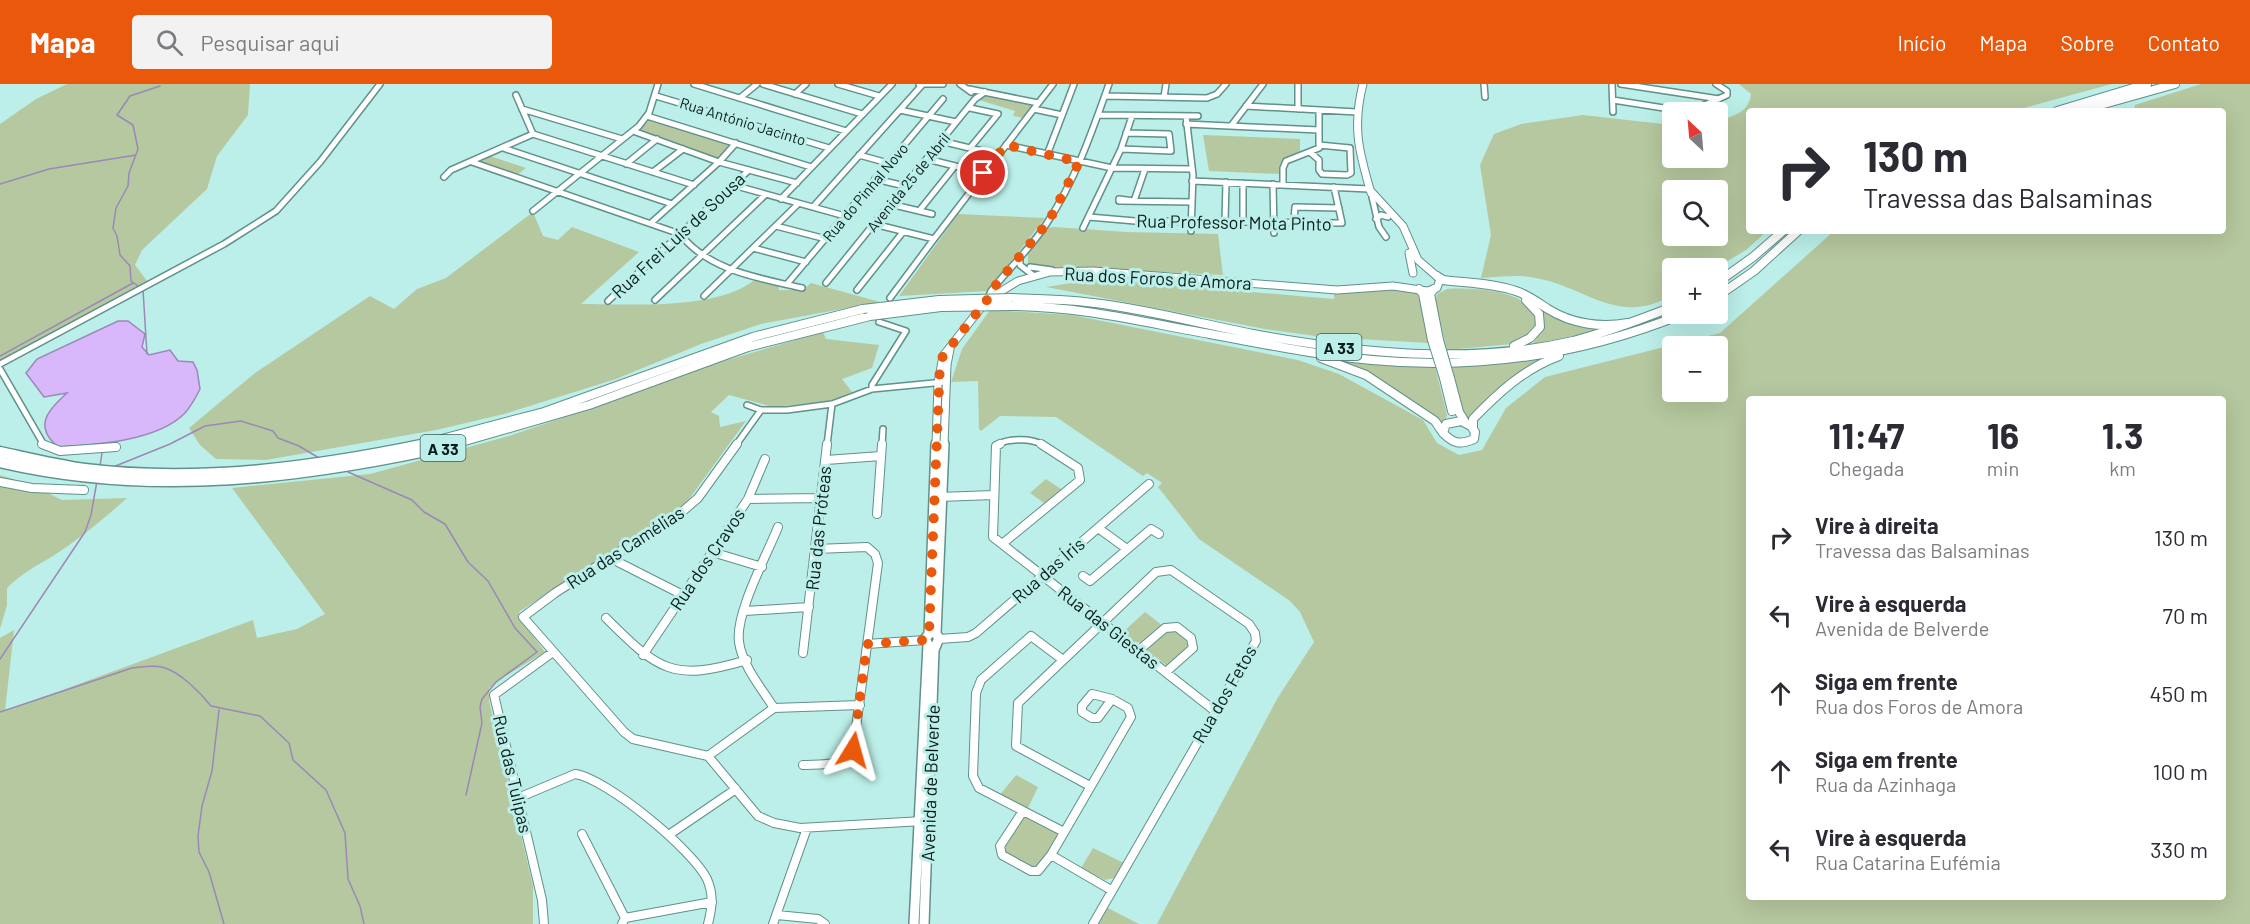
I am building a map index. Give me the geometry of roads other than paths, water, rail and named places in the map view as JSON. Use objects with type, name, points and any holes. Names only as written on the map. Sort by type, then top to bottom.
[{"type":"highway","points":[[2067,108],[2147,84]]},
{"type":"highway","points":[[2090,108],[2175,84]]},
{"type":"highway","points":[[1728,275],[1780,234]]},
{"type":"highway","points":[[1728,289],[1754,271],[1795,234]]},
{"type":"highway","points":[[1435,274],[1452,281],[1513,289],[1525,293],[1560,315],[1596,325],[1621,325],[1662,311]]},
{"type":"highway","points":[[1436,340],[1430,294],[1437,287],[1463,285],[1504,290],[1528,302],[1539,313],[1541,320],[1532,339],[1516,345],[1451,353]]},
{"type":"highway","points":[[1417,288],[1423,294],[1459,412],[1465,422],[1473,428]]},
{"type":"highway","name":"A 33","points":[[0,452],[95,470],[136,472],[249,471],[355,458],[450,438],[521,419],[603,392],[753,337],[866,313],[1012,302],[1126,308],[1253,334],[1348,348],[1396,353],[1451,353],[1510,350],[1583,339],[1618,331],[1662,312]]},
{"type":"highway","name":"A 33","points":[[1012,302],[1111,313],[1263,344],[1387,361],[1467,362],[1526,357],[1635,334],[1662,323]]},
{"type":"highway","name":"A 33","points":[[0,462],[65,475],[167,481],[266,476],[356,465],[440,448],[527,425],[590,405],[762,342],[866,313]]},
{"type":"highway","points":[[1263,344],[1326,359],[1366,375],[1435,422],[1452,442],[1462,444],[1474,439],[1473,418],[1516,377],[1531,367],[1566,354],[1647,332],[1665,324]]},
{"type":"highway","points":[[1443,433],[1444,427],[1453,414],[1447,378]]},
{"type":"highway","points":[[1449,422],[1465,422]]},
{"type":"main road","points":[[1363,84],[1357,112],[1356,145],[1369,189],[1372,197],[1405,238],[1412,275],[1411,283],[1417,288],[1437,287],[1435,274],[1418,260],[1403,226],[1369,189]]},
{"type":"main road","name":"Rua dos Foros de Amora","points":[[951,345],[987,300],[1006,287],[1034,276],[1060,271],[1093,271],[1337,290],[1393,286],[1417,288]]},
{"type":"main road","points":[[1393,286],[1420,271],[1435,274]]},
{"type":"main road","name":"Avenida de Belverde","points":[[924,924],[924,821],[942,382],[951,345]]},
{"type":"main road","name":"Avenida de Belverde","points":[[914,924],[924,821]]},
{"type":"street","points":[[0,364],[224,244],[276,211],[320,162],[380,84]]},
{"type":"street","points":[[533,211],[633,131],[647,116],[656,96],[658,84]]},
{"type":"street","points":[[694,84],[846,131]]},
{"type":"street","points":[[740,98],[757,84]]},
{"type":"street","points":[[762,84],[862,114]]},
{"type":"street","points":[[795,94],[806,84]]},
{"type":"street","points":[[838,84],[879,96]]},
{"type":"street","points":[[781,199],[892,84]]},
{"type":"street","points":[[814,206],[900,110],[920,84],[943,84]]},
{"type":"street","points":[[960,84],[969,89],[1062,115]]},
{"type":"street","points":[[890,298],[1053,84]]},
{"type":"street","points":[[1047,155],[1074,84]]},
{"type":"street","points":[[987,300],[991,291],[1049,221],[1079,162],[1099,115],[1108,84]]},
{"type":"street","points":[[1164,97],[1166,84]]},
{"type":"street","points":[[1105,96],[1207,98],[1217,94],[1226,84]]},
{"type":"street","points":[[1231,126],[1263,84]]},
{"type":"street","points":[[1298,84],[1298,109]]},
{"type":"street","points":[[1484,84],[1485,97]]},
{"type":"street","points":[[1612,84],[1613,112]]},
{"type":"street","points":[[1621,84],[1720,99]]},
{"type":"street","points":[[1613,100],[1689,112],[1727,95],[1727,92],[1716,84]]},
{"type":"street","points":[[969,89],[975,99],[985,92]]},
{"type":"street","points":[[516,94],[533,134]]},
{"type":"street","name":"Rua António Jacinto","points":[[656,96],[829,148]]},
{"type":"street","name":"Rua do Pinhal Novo","points":[[787,284],[943,99]]},
{"type":"street","name":"Avenida 25 de Abril","points":[[826,282],[956,122],[970,108],[975,99]]},
{"type":"street","points":[[1246,106],[1357,112]]},
{"type":"street","points":[[970,108],[998,114],[970,148]]},
{"type":"street","points":[[522,109],[622,140]]},
{"type":"street","points":[[900,110],[956,122]]},
{"type":"street","points":[[1283,185],[1283,168],[1286,161],[1311,153],[1319,152],[1350,148],[1352,172],[1347,175],[1322,174],[1319,170],[1319,152],[1319,130],[1319,110]]},
{"type":"street","points":[[1099,115],[1198,116]]},
{"type":"street","points":[[647,116],[811,167]]},
{"type":"street","points":[[1083,228],[1121,149],[1132,116]]},
{"type":"street","points":[[1186,116],[1192,170],[1191,231]]},
{"type":"street","points":[[1186,124],[1319,130]]},
{"type":"street","points":[[633,131],[719,162],[797,183]]},
{"type":"street","points":[[1121,149],[1171,151],[1169,134],[1126,133]]},
{"type":"street","points":[[444,177],[450,170],[533,134],[694,185]]},
{"type":"street","points":[[626,164],[657,139]]},
{"type":"street","points":[[941,141],[998,155]]},
{"type":"street","points":[[651,223],[719,162],[736,143]]},
{"type":"street","points":[[1006,145],[1112,168],[1192,170]]},
{"type":"street","points":[[503,148],[672,204]]},
{"type":"street","points":[[653,172],[683,148]]},
{"type":"street","points":[[1311,153],[1319,152]]},
{"type":"street","points":[[859,155],[888,162]]},
{"type":"street","points":[[927,159],[983,173]]},
{"type":"street","points":[[472,162],[680,234],[702,254],[731,269],[802,288]]},
{"type":"street","points":[[919,211],[955,166]]},
{"type":"street","points":[[1145,169],[1134,201],[1192,202]]},
{"type":"street","name":"Rua Frei Luís de Sousa","points":[[608,301],[749,170]]},
{"type":"street","points":[[875,179],[905,186]]},
{"type":"street","points":[[1192,181],[1369,189]]},
{"type":"street","points":[[1225,221],[1226,182]]},
{"type":"street","points":[[1243,183],[1243,221]]},
{"type":"street","points":[[1274,184],[1274,232]]},
{"type":"street","points":[[733,185],[845,216]]},
{"type":"street","name":"Rua Professor Mota Pinto","points":[[1089,217],[1135,221],[1342,223],[1334,187]]},
{"type":"street","points":[[655,300],[765,195]]},
{"type":"street","points":[[1372,197],[1376,219],[1386,237]]},
{"type":"street","points":[[704,296],[798,204]]},
{"type":"street","points":[[890,204],[932,214]]},
{"type":"street","points":[[1294,222],[1295,207],[1339,208]]},
{"type":"street","points":[[1376,219],[1381,214],[1388,217]]},
{"type":"street","points":[[874,224],[934,239]]},
{"type":"street","points":[[777,226],[826,239]]},
{"type":"street","points":[[856,291],[903,231]]},
{"type":"street","points":[[753,248],[806,262]]},
{"type":"street","points":[[1027,248],[1025,260],[1034,276]]},
{"type":"street","points":[[1020,256],[1020,265],[1034,276]]},
{"type":"street","points":[[1030,267],[1060,271]]},
{"type":"street","points":[[872,389],[873,383],[906,331],[879,322]]},
{"type":"street","points":[[0,369],[43,445],[60,451],[116,447]]},
{"type":"street","points":[[747,405],[761,410],[787,410],[832,404],[872,389],[942,382]]},
{"type":"street","name":"Rua das Próteas","points":[[803,653],[832,404]]},
{"type":"street","name":"Rua das Camélias","points":[[553,652],[523,616],[683,511],[698,498],[761,410]]},
{"type":"street","points":[[877,514],[883,429]]},
{"type":"street","points":[[1004,441],[1038,441],[1078,468],[1080,473],[1078,483],[1002,544],[993,535],[995,447],[1004,441]]},
{"type":"street","points":[[826,460],[881,456]]},
{"type":"street","name":"Rua dos Cravos","points":[[643,655],[748,499],[765,459]]},
{"type":"street","points":[[0,482],[32,488],[84,490]]},
{"type":"street","name":"Rua das Íris","points":[[867,644],[968,637],[976,633],[1149,484]]},
{"type":"street","points":[[938,497],[994,495]]},
{"type":"street","points":[[748,499],[821,498]]},
{"type":"street","points":[[774,708],[738,639],[745,611],[778,527]]},
{"type":"street","points":[[1098,528],[1127,549]]},
{"type":"street","points":[[1083,576],[1090,581],[1151,529],[1159,534]]},
{"type":"street","name":"Rua das Giestas","points":[[1002,544],[1215,711]]},
{"type":"street","points":[[803,765],[836,763],[850,756],[853,750],[878,563],[875,554],[867,547],[816,549]]},
{"type":"street","points":[[712,552],[762,567]]},
{"type":"street","points":[[610,558],[683,595]]},
{"type":"street","name":"Rua dos Fetos","points":[[1093,924],[1255,644],[1255,633],[1249,624],[1174,571],[1166,569],[1156,572],[1102,622]]},
{"type":"street","points":[[745,611],[809,607]]},
{"type":"street","points":[[606,618],[643,655],[658,666],[692,673],[717,670],[747,660]]},
{"type":"street","points":[[1090,786],[1021,750],[1015,741],[1018,703],[1102,622]]},
{"type":"street","points":[[1138,651],[1165,628],[1177,627],[1191,638],[1192,648],[1166,672]]},
{"type":"street","points":[[1063,660],[1031,636],[977,685],[975,782],[979,788],[1064,832]]},
{"type":"street","points":[[553,652],[604,711],[633,739],[708,756],[758,816],[774,824],[807,828],[924,821]]},
{"type":"street","name":"Rua das Tulipas","points":[[544,924],[542,900],[494,695],[553,652]]},
{"type":"street","points":[[1023,811],[999,846],[1000,853],[1035,872],[1041,869],[1051,855],[1131,717],[1128,708],[1112,699]]},
{"type":"street","points":[[708,756],[774,708],[860,705]]},
{"type":"street","points":[[518,798],[574,774],[583,775],[645,814],[670,834],[705,876],[711,890],[712,902],[712,915],[708,924]]},
{"type":"street","points":[[670,834],[736,789]]},
{"type":"street","points":[[773,924],[807,828]]},
{"type":"street","points":[[582,834],[623,921],[712,902]]},
{"type":"street","points":[[1051,855],[1112,890]]},
{"type":"street","points":[[777,915],[818,919],[825,924]]},
{"type":"waterway","points":[[136,155],[138,149],[133,125],[117,115],[130,96],[160,86]]},
{"type":"waterway","points":[[0,184],[49,169],[136,155]]},
{"type":"waterway","points":[[136,155],[129,173],[128,186],[116,208],[113,228],[117,236],[120,255],[130,266],[131,281],[138,286]]},
{"type":"waterway","points":[[0,356],[133,283]]},
{"type":"waterway","points":[[143,290],[147,354]]},
{"type":"waterway","points":[[113,467],[170,444],[205,426],[241,421],[273,431],[278,438],[299,446],[319,458]]},
{"type":"waterway","points":[[100,466],[102,453]]},
{"type":"waterway","points":[[348,472],[412,500],[424,512],[445,524],[468,562],[488,581],[515,628],[537,652],[496,682],[482,699],[480,707],[482,723],[466,795]]},
{"type":"waterway","points":[[0,659],[85,532],[91,515],[97,481]]},
{"type":"waterway","points":[[0,712],[132,668],[154,666],[169,669],[182,677],[211,706],[260,716],[289,743],[293,760],[326,790],[345,833],[348,879],[360,906],[364,924]]},
{"type":"waterway","points":[[219,710],[212,771],[202,806],[198,836],[199,852],[209,872],[224,924]]}]
